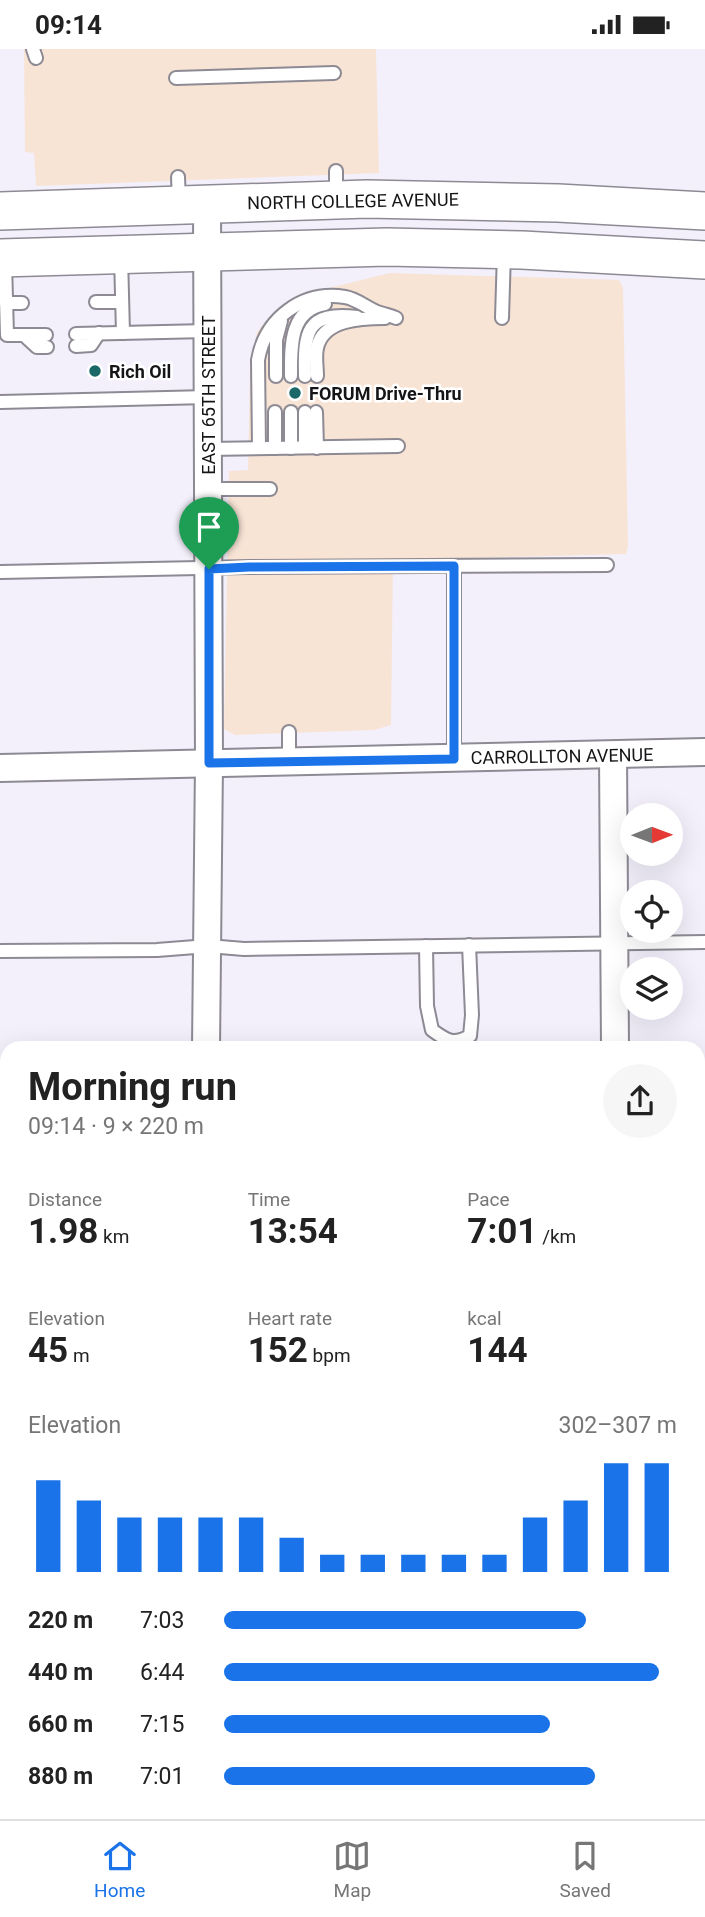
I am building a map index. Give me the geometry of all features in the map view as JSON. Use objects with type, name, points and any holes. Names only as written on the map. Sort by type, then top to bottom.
[{"type":"main road","name":"NORTH COLLEGE AVENUE","points":[[0,211],[336,185],[441,199],[705,212]]},
{"type":"main road","points":[[3,258],[387,247],[504,249],[705,260]]},
{"type":"street","name":"EAST 65TH STREET","points":[[188,195],[207,252],[209,763],[206,1041]]},
{"type":"street","name":"CARROLLTON AVENUE","points":[[0,768],[705,753]]},
{"type":"street","points":[[613,755],[615,1041]]},
{"type":"lane","points":[[176,78],[334,73]]},
{"type":"lane","points":[[502,318],[504,249]]},
{"type":"lane","points":[[121,255],[123,333]]},
{"type":"lane","points":[[3,258],[7,335],[24,335],[46,341]]},
{"type":"lane","points":[[259,448],[257,376],[260,347],[276,320],[305,301],[336,296],[353,299],[371,314]]},
{"type":"lane","points":[[96,302],[122,302]]},
{"type":"lane","points":[[6,303],[22,303]]},
{"type":"lane","points":[[291,376],[291,342],[302,315],[321,304],[333,303],[396,318]]},
{"type":"lane","points":[[276,376],[278,330],[289,309]]},
{"type":"lane","points":[[311,376],[317,345],[326,332],[335,325],[371,314]]},
{"type":"lane","points":[[76,340],[99,334],[208,331]]},
{"type":"lane","points":[[0,402],[208,397]]},
{"type":"lane","points":[[275,412],[275,448]]},
{"type":"lane","points":[[290,412],[291,448]]},
{"type":"lane","points":[[310,412],[311,448]]},
{"type":"lane","points":[[208,449],[398,446]]},
{"type":"lane","points":[[208,489],[270,489]]},
{"type":"lane","points":[[0,572],[249,567],[607,565]]},
{"type":"lane","points":[[454,566],[454,759]]},
{"type":"lane","points":[[289,732],[289,761]]},
{"type":"lane","points":[[0,951],[157,950],[208,946],[244,949],[705,942]]},
{"type":"lane","points":[[461,1041],[470,1036],[472,1015],[469,945]]},
{"type":"lane","points":[[426,946],[427,1006],[432,1030],[447,1041]]},
{"type":"shaded area","points":[[24,49],[376,49],[379,173],[36,186],[34,153],[25,152]]},
{"type":"shaded area","points":[[390,273],[619,280],[623,288],[626,554],[393,560],[391,725],[374,730],[235,735],[224,729],[229,471],[248,470],[250,370],[257,332],[272,314],[301,295]]},
{"type":"place","name":"Rich Oil","points":[[95,371]]},
{"type":"place","name":"FORUM Drive-Thru","points":[[295,393]]},
{"type":"route","points":[[454,566],[454,759],[209,763],[209,569],[454,566]]}]
